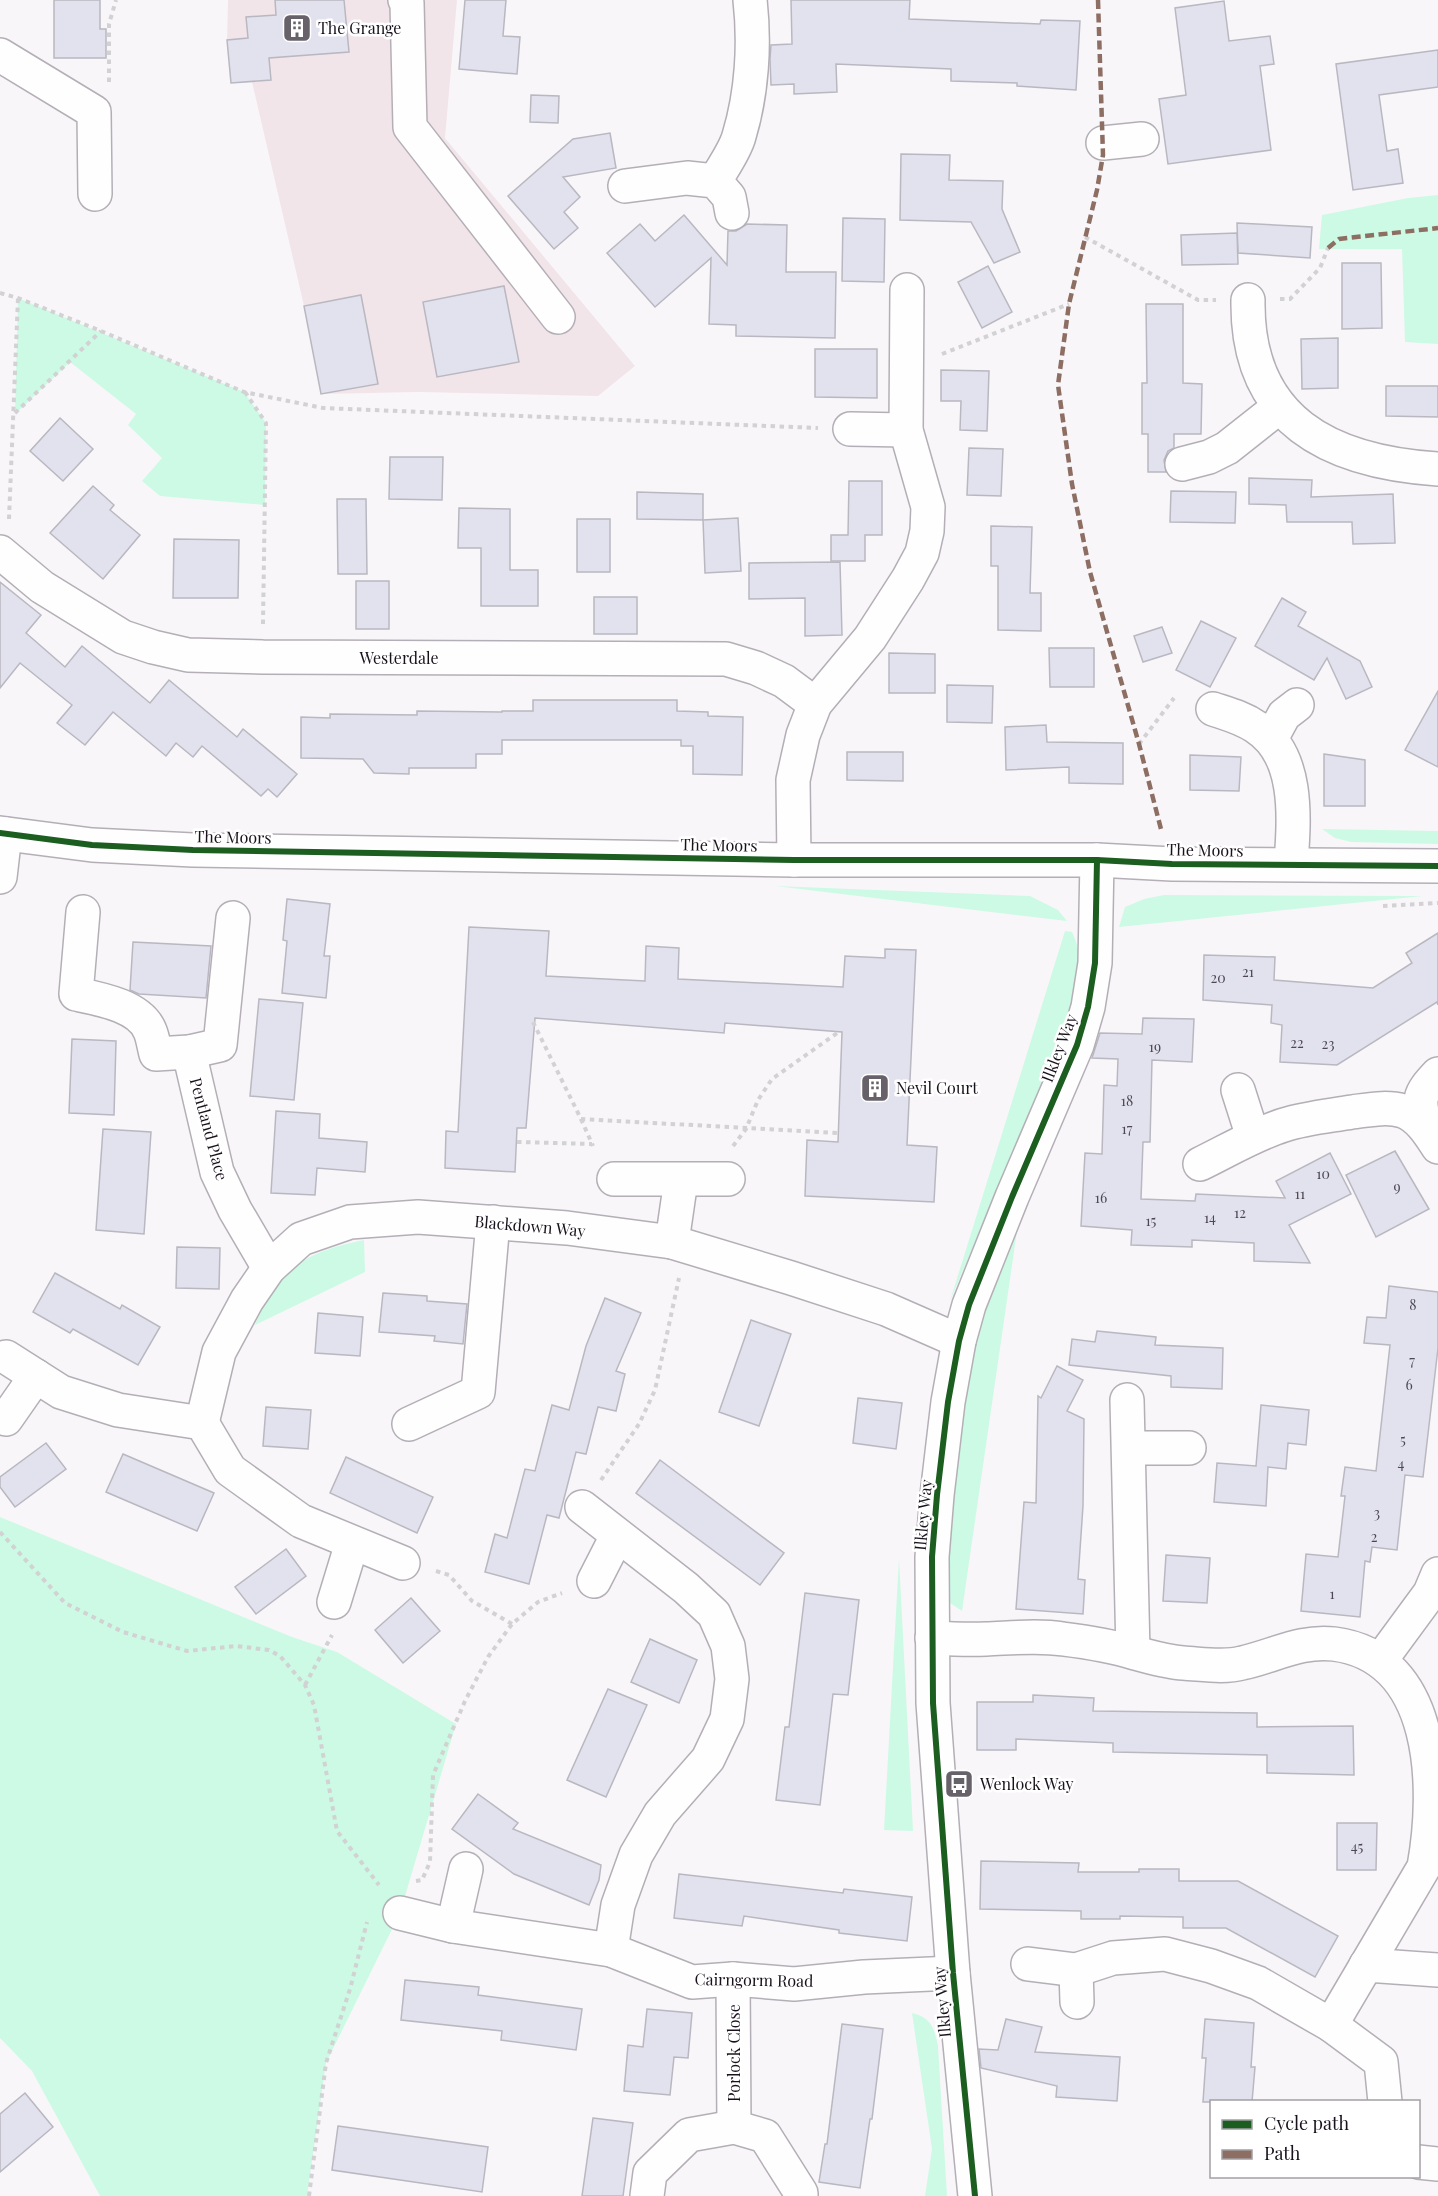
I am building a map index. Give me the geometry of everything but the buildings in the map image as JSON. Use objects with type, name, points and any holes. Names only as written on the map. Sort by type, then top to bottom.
[{"type":"street","points":[[405,0],[407,3],[410,127],[558,317]]},
{"type":"street","points":[[715,181],[739,138],[747,100],[751,63],[750,0]]},
{"type":"street","points":[[0,55],[94,112],[95,194]]},
{"type":"street","points":[[1103,143],[1142,140]]},
{"type":"street","points":[[625,186],[687,178],[715,181],[729,197],[732,213]]},
{"type":"street","points":[[794,860],[793,780],[803,735],[815,704],[870,638],[922,553],[927,531],[928,507],[906,430],[907,290]]},
{"type":"street","points":[[1248,300],[1248,324],[1262,378],[1279,407],[1298,425],[1322,441],[1344,451],[1393,464],[1438,469]]},
{"type":"street","points":[[1182,464],[1209,457],[1227,448],[1279,407]]},
{"type":"street","points":[[850,429],[906,430]]},
{"type":"street","name":"Westerdale","points":[[2,554],[42,587],[123,637],[188,655],[726,659],[756,668],[784,681],[815,704]]},
{"type":"street","points":[[1271,739],[1284,715],[1297,705]]},
{"type":"street","points":[[1213,710],[1232,715],[1256,727],[1271,739],[1287,768],[1293,801],[1291,864]]},
{"type":"street","points":[[0,876],[3,834]]},
{"type":"street","name":"The Moors","points":[[3,834],[92,845],[193,850],[794,860],[1097,860],[1172,864],[1438,866]]},
{"type":"street","name":"Ilkley Way","points":[[975,2196],[953,1973],[933,1703],[932,1557],[937,1495],[948,1402],[959,1341],[969,1305],[1077,1045],[1088,1007],[1095,963],[1097,860]]},
{"type":"street","points":[[83,912],[76,994],[109,1000],[135,1013],[150,1029],[156,1054],[205,1048]]},
{"type":"street","name":"Pentland Place","points":[[233,918],[205,1048],[217,1172],[235,1210],[269,1268]]},
{"type":"street","points":[[1432,1137],[1421,1107],[1421,1097],[1424,1089],[1438,1074]]},
{"type":"street","points":[[1238,1090],[1253,1137]]},
{"type":"street","points":[[1200,1164],[1253,1137],[1283,1125],[1313,1117],[1381,1109],[1403,1111],[1432,1137]]},
{"type":"street","points":[[614,1179],[728,1179]]},
{"type":"street","points":[[679,1245],[688,1180]]},
{"type":"street","name":"Blackdown Way","points":[[202,1423],[219,1352],[247,1300],[269,1268],[300,1239],[350,1222],[418,1216],[567,1228],[679,1245],[792,1278],[886,1309],[959,1341]]},
{"type":"street","points":[[409,1424],[478,1392],[493,1222]]},
{"type":"street","points":[[6,1358],[61,1392],[118,1410],[202,1423],[230,1470],[301,1521],[403,1563]]},
{"type":"street","points":[[6,1419],[36,1376]]},
{"type":"street","points":[[1127,1400],[1133,1652]]},
{"type":"street","points":[[1129,1448],[1189,1448]]},
{"type":"street","points":[[582,1507],[687,1588],[714,1614],[728,1646],[732,1679],[727,1719],[708,1759],[660,1814],[636,1855],[618,1905],[611,1950]]},
{"type":"street","points":[[594,1581],[617,1536]]},
{"type":"street","points":[[334,1602],[352,1542]]},
{"type":"street","points":[[1380,1661],[1430,1593],[1438,1574]]},
{"type":"street","points":[[932,1638],[1060,1638],[1180,1663],[1227,1665],[1240,1664],[1291,1647],[1314,1643],[1335,1644],[1356,1649],[1380,1661],[1396,1674],[1418,1707],[1426,1724],[1436,1764],[1431,1837],[1424,1867],[1331,2025]]},
{"type":"street","points":[[453,1926],[466,1869]]},
{"type":"street","name":"Cairngorm Road","points":[[384,1902],[453,1926],[611,1950],[692,1982],[734,1978],[794,1984],[864,1977],[953,1973]]},
{"type":"street","points":[[1028,1964],[1076,1970],[1113,1958],[1165,1954],[1211,1966],[1258,1983],[1331,2025],[1381,2062],[1385,2100]]},
{"type":"street","points":[[1366,1965],[1438,1970]]},
{"type":"street","points":[[1076,1970],[1077,2002]]},
{"type":"street","name":"Porlock Close","points":[[734,1978],[734,2127]]},
{"type":"street","points":[[647,2196],[650,2173],[689,2135],[734,2127],[765,2136],[801,2196]]},
{"type":"street","points":[[1420,2162],[1438,2164]]},
{"type":"path","points":[[88,108],[110,80],[109,24],[116,0]]},
{"type":"path","points":[[1085,237],[1198,300],[1290,299],[1320,268],[1328,248]]},
{"type":"path","points":[[0,293],[101,331],[244,392],[323,408],[850,429]]},
{"type":"path","points":[[2,554],[15,414],[18,298]]},
{"type":"path","points":[[908,368],[1069,304]]},
{"type":"path","points":[[15,414],[101,331]]},
{"type":"path","points":[[244,392],[266,423],[263,657]]},
{"type":"path","points":[[1139,744],[1174,698]]},
{"type":"path","points":[[1383,906],[1438,903]]},
{"type":"path","points":[[533,1022],[581,1119],[838,1133]]},
{"type":"path","points":[[688,1180],[730,1149],[746,1129],[758,1100],[772,1079],[840,1031]]},
{"type":"path","points":[[517,1142],[592,1144]]},
{"type":"path","points":[[582,1507],[639,1425],[655,1390],[679,1245]]},
{"type":"path","points":[[0,1532],[65,1603],[123,1632],[187,1651],[236,1646],[269,1650],[280,1656],[305,1685],[315,1705],[337,1831],[379,1885],[384,1902],[350,1989],[326,2063],[309,2196]]},
{"type":"path","points":[[403,1563],[449,1575],[472,1601],[512,1624]]},
{"type":"path","points":[[412,1881],[422,1880],[430,1862],[433,1774],[483,1666],[512,1624],[538,1602],[594,1581]]},
{"type":"path","points":[[305,1685],[333,1632],[334,1602]]},
{"type":"path","points":[[379,1885],[384,1902]]},
{"type":"shaded area","points":[[228,0],[457,0],[445,138],[635,366],[598,396],[418,392],[321,394],[304,306],[252,82],[231,83],[227,40]]},
{"type":"green space","points":[[1438,195],[1438,344],[1405,342],[1402,249],[1319,249],[1322,215],[1408,198]]},
{"type":"green space","points":[[18,298],[244,392],[266,423],[265,505],[160,496],[142,481],[162,458],[128,425],[136,414],[70,362],[15,414]]},
{"type":"green space","points":[[1322,829],[1438,831],[1438,844],[1351,842],[1335,838]]},
{"type":"green space","points":[[775,886],[1030,896],[1058,910],[1067,921]]},
{"type":"green space","points":[[1164,895],[1423,896],[1119,927],[1125,907],[1144,899]]},
{"type":"green space","points":[[1065,931],[1072,932],[1079,959],[1079,973],[1069,1016],[1060,1043],[950,1301]]},
{"type":"green space","points":[[1019,1217],[962,1611],[950,1603],[943,1581],[966,1375],[990,1289]]},
{"type":"green space","points":[[364,1240],[365,1272],[255,1325],[273,1289],[296,1266],[326,1250]]},
{"type":"green space","points":[[0,1517],[292,1637],[337,1652],[456,1724],[400,1913],[326,2063],[307,2196],[100,2196],[32,2071],[0,2038]]},
{"type":"green space","points":[[899,1558],[913,1831],[884,1830]]},
{"type":"green space","points":[[912,2013],[928,2021],[938,2046],[947,2196],[925,2196],[932,2149]]},
{"type":"marked path","points":[[1098,0],[1103,155],[1097,190],[1069,304],[1058,385],[1072,484],[1090,572],[1162,833]]},
{"type":"marked path","points":[[1328,248],[1339,239],[1438,228]]},
{"type":"cycle path","points":[[0,833],[92,845],[193,850],[794,860],[1097,860],[1172,864],[1438,866]]},
{"type":"cycle path","points":[[975,2196],[953,1973],[933,1703],[932,1557],[937,1495],[948,1402],[959,1341],[969,1305],[1077,1045],[1088,1007],[1095,963],[1097,860]]},
{"type":"place","name":"The Grange","points":[[297,28]]},
{"type":"place","name":"Nevil Court","points":[[875,1088]]},
{"type":"place","name":"Wenlock Way","points":[[959,1784]]}]
